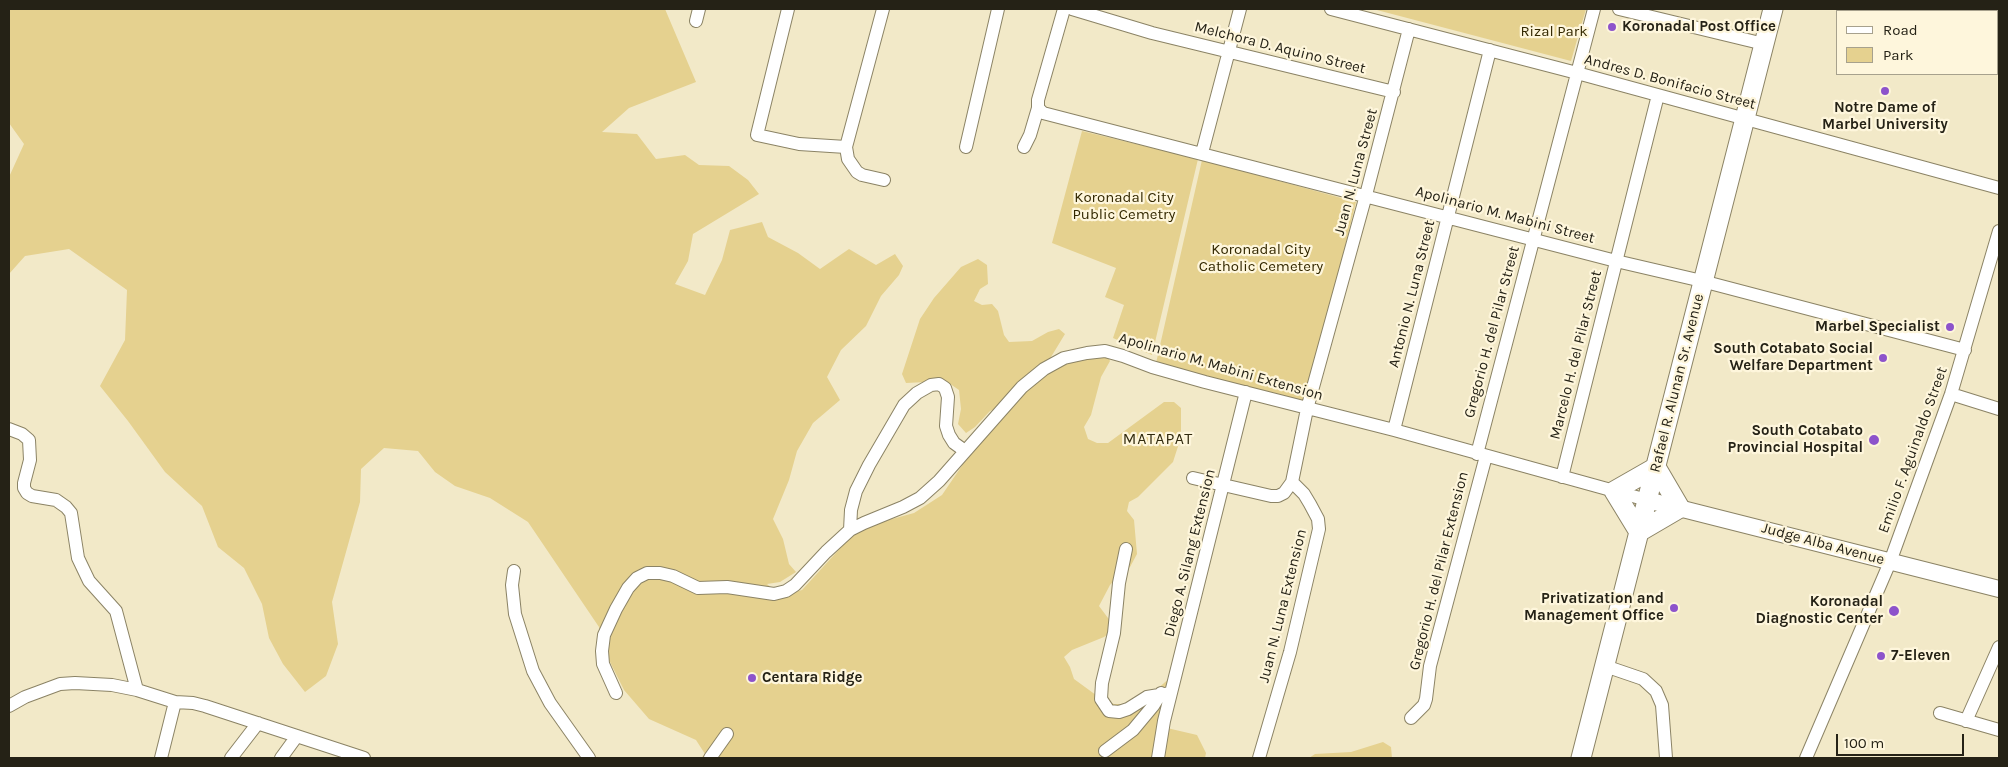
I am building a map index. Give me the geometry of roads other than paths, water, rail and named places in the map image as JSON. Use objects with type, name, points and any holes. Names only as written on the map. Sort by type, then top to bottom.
[{"type":"highway","name":"Rafael R. Alunan Sr. Avenue","points":[[1581,758],[1773,9]]},
{"type":"highway","points":[[1656,467],[1680,508],[1639,532],[1614,491],[1656,467]]},
{"type":"main road","name":"Judge Alba Avenue","points":[[1647,500],[1999,589]]},
{"type":"street","points":[[788,9],[757,135],[799,144],[846,147]]},
{"type":"street","points":[[881,9],[846,147],[848,159],[857,172],[884,180]]},
{"type":"street","points":[[966,147],[998,9]]},
{"type":"street","points":[[1024,147],[1030,136],[1038,108],[1038,100],[1064,9]]},
{"type":"street","name":"Melchora D. Aquino Street","points":[[1072,9],[1152,33],[1394,92]]},
{"type":"street","points":[[1202,153],[1240,9]]},
{"type":"street","name":"Andres D. Bonifacio Street","points":[[1331,9],[1577,73],[1999,188]]},
{"type":"street","name":"Gregorio H. del Pilar Street","points":[[1482,455],[1534,238],[1594,9]]},
{"type":"street","points":[[1619,9],[1764,44]]},
{"type":"street","name":"Juan N. Luna Street","points":[[1307,409],[1394,92],[1409,29]]},
{"type":"street","name":"Antonio N. Luna Street","points":[[1394,430],[1490,50]]},
{"type":"street","name":"Marcelo H. del Pilar Street","points":[[1562,477],[1658,95]]},
{"type":"street","name":"Apolinario M. Mabini Street","points":[[1038,108],[1043,113],[1965,350]]},
{"type":"street","name":"Emilio F. Aguinaldo Street","points":[[1806,758],[1890,562],[1951,394],[1999,231]]},
{"type":"street","name":"Apolinario M. Mabini Extension","points":[[616,693],[604,664],[602,651],[604,636],[620,602],[628,588],[637,578],[647,573],[660,572],[698,588],[727,587],[774,594],[786,591],[795,585],[850,530],[920,498],[939,481],[1022,387],[1044,369],[1064,358],[1087,352],[1105,351],[1152,367],[1307,409],[1394,430],[1647,500]]},
{"type":"street","points":[[850,530],[851,510],[856,491],[868,465],[904,405],[917,393],[931,385],[939,384],[945,388],[948,397],[946,426],[954,443],[965,451]]},
{"type":"street","name":"Diego A. Silang Extension","points":[[1158,758],[1166,693],[1224,484],[1246,392]]},
{"type":"street","points":[[1951,394],[1999,409]]},
{"type":"street","points":[[1193,478],[1278,496],[1289,488],[1292,482],[1307,409]]},
{"type":"street","points":[[9,429],[22,434],[29,440],[30,460],[24,483],[27,493],[32,496],[56,500],[71,513],[78,558],[89,581],[116,611],[137,690]]},
{"type":"street","name":"Gregorio H. del Pilar Extension","points":[[1410,718],[1424,705],[1426,699],[1430,666],[1482,455]]},
{"type":"street","name":"Juan N. Luna Extension","points":[[1259,758],[1290,652],[1319,529],[1318,519],[1310,504],[1304,494],[1292,482]]},
{"type":"street","points":[[1126,549],[1121,570],[1114,633],[1102,683],[1101,699],[1109,711],[1119,712],[1128,709],[1147,697],[1166,693]]},
{"type":"street","points":[[514,572],[512,585],[515,614],[533,671],[550,703],[590,758]]},
{"type":"street","points":[[1966,721],[1998,653]]},
{"type":"street","points":[[1605,666],[1644,679],[1656,691],[1662,705],[1666,758]]},
{"type":"street","points":[[9,706],[35,693],[60,684],[92,683],[137,690],[175,702],[193,703],[297,736],[341,755],[364,758]]},
{"type":"street","points":[[1105,751],[1133,730],[1166,693]]},
{"type":"street","points":[[159,757],[175,702]]},
{"type":"street","points":[[1940,714],[1999,730]]},
{"type":"street","points":[[231,758],[258,724]]},
{"type":"street","points":[[710,758],[726,734]]},
{"type":"street","points":[[281,758],[297,736]]},
{"type":"place","name":"Koronadal Post Office","points":[[1612,27]]},
{"type":"place","name":"Notre Dame of Marbel University","points":[[1885,91]]},
{"type":"place","name":"Marbel Specialist","points":[[1950,327]]},
{"type":"place","name":"South Cotabato Social Welfare Department","points":[[1883,358]]},
{"type":"place","name":"South Cotabato Provincial Hospital","points":[[1874,440]]},
{"type":"place","name":"Privatization and Management Office","points":[[1674,608]]},
{"type":"place","name":"Koronadal Diagnostic Center","points":[[1894,611]]},
{"type":"place","name":"7-Eleven","points":[[1881,656]]},
{"type":"place","name":"Centara Ridge","points":[[752,678]]},
{"type":"district","name":"MATAPAT","points":[[1158,439]]},
{"type":"park label","name":"Rizal Park","points":[[1554,32]]},
{"type":"park label","name":"Koronadal City Public Cemetry","points":[[1124,206]]},
{"type":"park label","name":"Koronadal City Catholic Cemetery","points":[[1261,258]]}]
